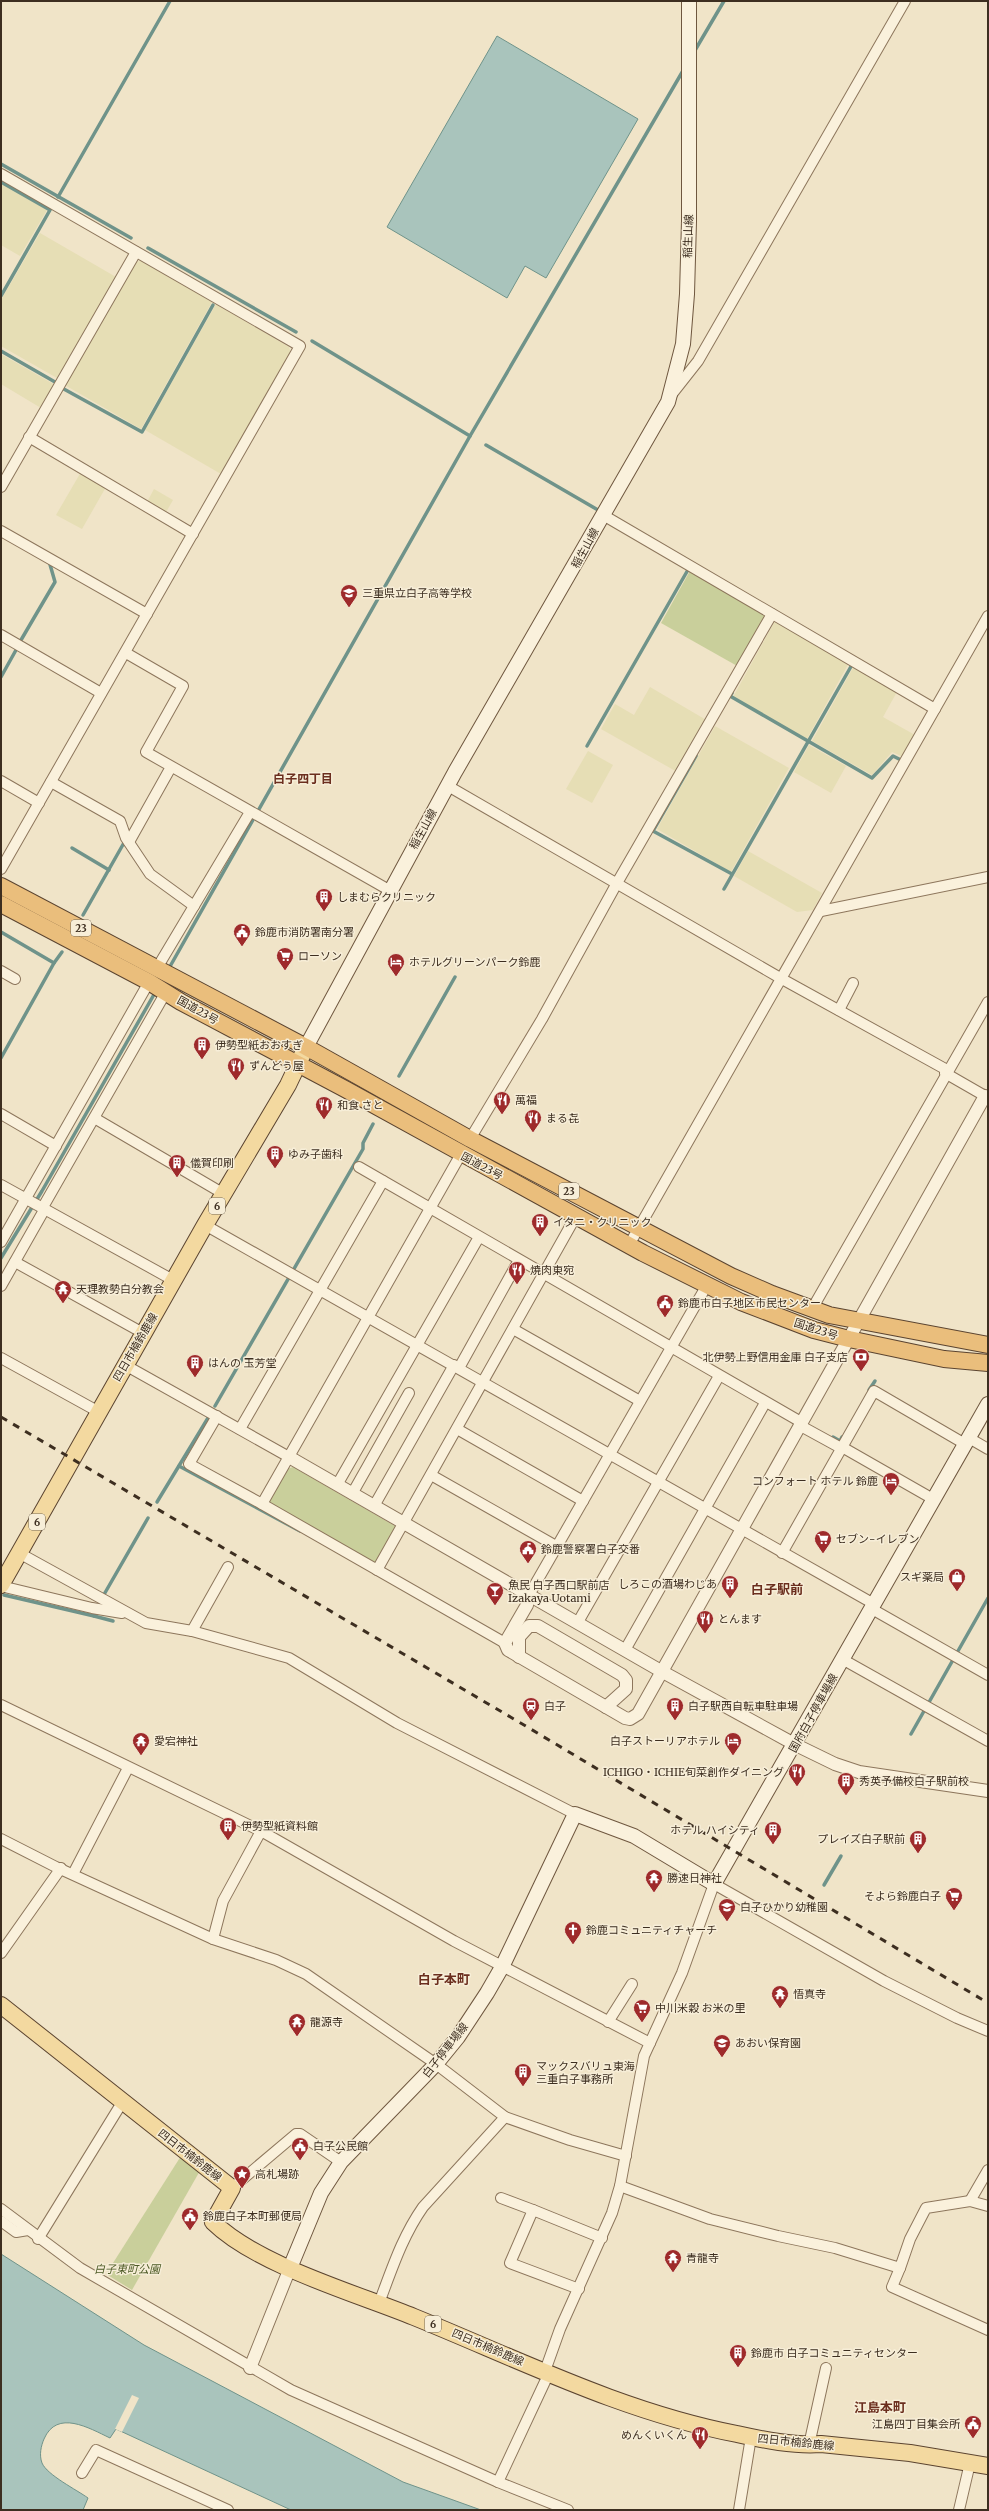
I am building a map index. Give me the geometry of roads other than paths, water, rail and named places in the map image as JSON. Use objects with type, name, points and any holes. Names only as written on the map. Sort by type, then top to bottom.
[{"type":"highway","name":"国道23号","points":[[1,886],[306,1047],[470,1139],[731,1276],[772,1294],[812,1309],[858,1321],[988,1345]]},
{"type":"highway","name":"国道23号","points":[[1,904],[156,986],[629,1245],[707,1285],[768,1313],[814,1330],[944,1359],[988,1363]]},
{"type":"main road","name":"稲生山線","points":[[306,1047],[389,890],[653,430],[668,399],[683,344],[687,294],[689,221],[689,1]]},
{"type":"main road","name":"四日市楠鈴鹿線","points":[[1,1585],[173,1280],[288,1085],[297,1063],[306,1047]]},
{"type":"main road","name":"国府白子停車場線","points":[[714,1884],[796,1745],[842,1659],[988,1404]]},
{"type":"main road","points":[[575,1814],[634,1836],[714,1884]]},
{"type":"main road","name":"白子停車場線","points":[[290,2268],[321,2193],[341,2162],[436,2064],[458,2036],[502,1967],[575,1814]]},
{"type":"main road","name":"四日市楠鈴鹿線","points":[[1,2005],[232,2188],[213,2222],[226,2235],[290,2268],[642,2410],[703,2428],[809,2445],[822,2444],[910,2453],[988,2466]]},
{"type":"street","points":[[668,399],[698,361],[905,1]]},
{"type":"street","points":[[1,174],[300,346],[126,653],[101,693],[1,869]]},
{"type":"street","points":[[1,487],[136,252]]},
{"type":"street","points":[[29,437],[193,534]]},
{"type":"street","points":[[603,515],[935,709]]},
{"type":"street","points":[[1,531],[147,614]]},
{"type":"street","points":[[470,1139],[542,1019],[617,883],[772,614]]},
{"type":"street","points":[[629,1245],[988,616]]},
{"type":"street","points":[[1,635],[101,693]]},
{"type":"street","points":[[126,653],[184,686],[146,752],[265,821],[389,890]]},
{"type":"street","points":[[129,842],[171,767]]},
{"type":"street","points":[[1,781],[39,803]]},
{"type":"street","points":[[51,782],[120,821],[129,842],[150,874],[194,906]]},
{"type":"street","points":[[213,1414],[189,1464],[505,1643],[508,1650],[519,1657],[625,1718],[635,1717],[800,1423],[987,1096],[448,786]]},
{"type":"street","points":[[164,971],[194,906],[250,812]]},
{"type":"street","points":[[821,911],[988,877]]},
{"type":"street","points":[[1,971],[15,980]]},
{"type":"street","points":[[839,1010],[853,983]]},
{"type":"street","points":[[1,1286],[43,1212],[43,1208],[96,1119],[156,986]]},
{"type":"street","points":[[1,1242],[56,1146],[156,986]]},
{"type":"street","points":[[812,1309],[946,1072],[988,1002]]},
{"type":"street","points":[[1,1114],[56,1146]]},
{"type":"street","points":[[96,1119],[224,1194]]},
{"type":"street","points":[[262,1504],[461,1154]]},
{"type":"street","points":[[359,1167],[765,1403],[934,1499]]},
{"type":"street","points":[[240,1429],[383,1181]]},
{"type":"street","points":[[1,1185],[173,1280]]},
{"type":"street","points":[[378,1570],[576,1216]]},
{"type":"street","points":[[205,1225],[740,1530],[782,1552],[988,1675]]},
{"type":"street","points":[[337,1485],[479,1237]]},
{"type":"street","points":[[374,1506],[519,1260]]},
{"type":"street","points":[[15,1262],[143,1333]]},
{"type":"street","points":[[505,1643],[527,1605],[529,1595],[556,1546],[707,1285]]},
{"type":"street","points":[[513,1329],[640,1401]]},
{"type":"street","points":[[1,1358],[99,1412]]},
{"type":"street","points":[[125,1365],[240,1429],[661,1670],[796,1745],[859,1772],[988,1791]]},
{"type":"street","points":[[578,1622],[719,1376]]},
{"type":"street","points":[[782,1552],[874,1391],[967,1441],[988,1449]]},
{"type":"street","points":[[352,1494],[409,1393]]},
{"type":"street","points":[[626,1650],[765,1403]]},
{"type":"street","points":[[457,1429],[583,1501]]},
{"type":"street","points":[[432,1475],[556,1546]]},
{"type":"street","points":[[19,1554],[99,1604]]},
{"type":"street","points":[[192,1630],[228,1567]]},
{"type":"street","points":[[1,1585],[99,1604],[146,1623],[192,1630],[289,1658],[397,1723],[575,1814]]},
{"type":"street","points":[[519,1657],[519,1637],[529,1626],[538,1626],[622,1675],[626,1680],[626,1689],[606,1707]]},
{"type":"street","points":[[842,1659],[988,1741]]},
{"type":"street","points":[[1,1705],[128,1768],[261,1831],[502,1967],[650,2043]]},
{"type":"street","points":[[73,1874],[128,1768]]},
{"type":"street","points":[[213,1939],[223,1901],[261,1831]]},
{"type":"street","points":[[1,1839],[213,1939],[276,1960],[306,1974],[436,2064],[505,2117],[570,2140],[626,2156]]},
{"type":"street","points":[[1,1953],[61,1868]]},
{"type":"street","points":[[498,2482],[547,2372],[579,2289],[602,2238],[620,2186],[635,2096],[644,2056],[682,1973],[714,1884],[884,1981],[957,2018],[988,2031]]},
{"type":"street","points":[[608,2022],[632,1984]]},
{"type":"street","points":[[38,2239],[123,2101]]},
{"type":"street","points":[[379,2303],[403,2238],[412,2223],[423,2207],[505,2117]]},
{"type":"street","points":[[232,2188],[296,2134],[300,2134],[341,2162]]},
{"type":"street","points":[[970,2201],[988,2170]]},
{"type":"street","points":[[620,2186],[710,2219],[778,2236],[836,2248],[900,2268]]},
{"type":"street","points":[[501,2198],[602,2238]]},
{"type":"street","points":[[988,2206],[970,2201],[926,2208],[910,2239],[892,2287],[988,2330]]},
{"type":"street","points":[[1,2209],[38,2239],[80,2268],[250,2368],[319,2403],[498,2482],[568,2510]]},
{"type":"street","points":[[533,2210],[510,2264],[579,2289]]},
{"type":"street","points":[[1,2221],[16,2232],[28,2230]]},
{"type":"street","points":[[250,2368],[290,2268]]},
{"type":"street","points":[[809,2445],[826,2368]]},
{"type":"street","points":[[739,2510],[752,2437]]},
{"type":"street","points":[[82,2473],[96,2450],[228,2510]]},
{"type":"street","points":[[959,2510],[970,2463]]},
{"type":"water","points":[[497,36],[638,119],[546,278],[525,266],[507,298],[387,227]]},
{"type":"water","points":[[1,2254],[144,2345],[403,2482],[481,2510],[291,2510],[116,2429],[110,2438],[83,2426],[65,2423],[57,2425],[50,2430],[44,2439],[41,2460],[45,2468],[88,2498],[83,2510],[1,2510]]},
{"type":"waterway","points":[[58,197],[170,1]]},
{"type":"waterway","points":[[694,52],[724,1]]},
{"type":"waterway","points":[[168,970],[470,436],[684,69]]},
{"type":"waterway","points":[[1,164],[131,238]]},
{"type":"waterway","points":[[1,182],[50,210],[1,296]]},
{"type":"waterway","points":[[148,248],[296,332]]},
{"type":"waterway","points":[[62,388],[142,432],[213,305]]},
{"type":"waterway","points":[[312,341],[470,436]]},
{"type":"waterway","points":[[1,351],[55,382]]},
{"type":"waterway","points":[[486,445],[598,510]]},
{"type":"waterway","points":[[21,640],[55,582],[49,561]]},
{"type":"waterway","points":[[587,746],[689,568]]},
{"type":"waterway","points":[[1,677],[16,650]]},
{"type":"waterway","points":[[724,889],[853,663]]},
{"type":"waterway","points":[[732,693],[730,696],[872,778],[893,756],[901,760]]},
{"type":"waterway","points":[[696,756],[653,831],[732,874]]},
{"type":"waterway","points":[[83,915],[125,841]]},
{"type":"waterway","points":[[72,848],[109,870]]},
{"type":"waterway","points":[[1,932],[54,963],[1,1058]]},
{"type":"waterway","points":[[54,963],[62,952]]},
{"type":"waterway","points":[[399,1076],[455,977]]},
{"type":"waterway","points":[[1,1258],[42,1191],[156,991]]},
{"type":"waterway","points":[[215,1406],[363,1149],[363,1143],[373,1124]]},
{"type":"waterway","points":[[869,1390],[875,1381]]},
{"type":"waterway","points":[[157,1502],[208,1418]]},
{"type":"waterway","points":[[833,1437],[840,1441],[842,1437]]},
{"type":"waterway","points":[[179,1466],[300,1531]]},
{"type":"waterway","points":[[102,1598],[148,1518]]},
{"type":"waterway","points":[[4,1595],[94,1616],[97,1609]]},
{"type":"waterway","points":[[911,1734],[988,1598]]},
{"type":"waterway","points":[[94,1616],[113,1621]]},
{"type":"waterway","points":[[824,1885],[841,1856]]},
{"type":"railway","points":[[1,1417],[524,1725],[988,2003]]},
{"type":"place","name":"三重県立白子高等学校","points":[[349,608]]},
{"type":"place","name":"しまむらクリニック","points":[[324,912]]},
{"type":"place","name":"鈴鹿市消防署南分署","points":[[242,947]]},
{"type":"place","name":"ローソン","points":[[285,971]]},
{"type":"place","name":"ホテルグリーンパーク鈴鹿","points":[[396,977]]},
{"type":"place","name":"伊勢型紙おおすぎ","points":[[202,1060]]},
{"type":"place","name":"ずんどう屋","points":[[236,1081]]},
{"type":"place","name":"萬福","points":[[502,1115]]},
{"type":"place","name":"和食 さと","points":[[324,1120]]},
{"type":"place","name":"まる㐂","points":[[533,1133]]},
{"type":"place","name":"ゆみ子歯科","points":[[275,1169]]},
{"type":"place","name":"儀賀印刷","points":[[177,1178]]},
{"type":"place","name":"イタニ・クリニック","points":[[540,1237]]},
{"type":"place","name":"焼肉東宛","points":[[517,1285]]},
{"type":"place","name":"天理教勢白分教会","points":[[63,1304]]},
{"type":"place","name":"鈴鹿市白子地区市民センター","points":[[665,1318]]},
{"type":"place","name":"北伊勢上野信用金庫 白子支店","points":[[861,1372]]},
{"type":"place","name":"はんの 玉芳堂","points":[[195,1378]]},
{"type":"place","name":"コンフォート ホテル 鈴鹿","points":[[891,1496]]},
{"type":"place","name":"セブン-イレブン","points":[[823,1554]]},
{"type":"place","name":"鈴鹿警察署白子交番","points":[[528,1564]]},
{"type":"place","name":"スギ薬局","points":[[957,1592]]},
{"type":"place","name":"しろこの酒場わじあ","points":[[730,1599]]},
{"type":"place","name":"魚民 白子西口駅前店 Izakaya Uotami","points":[[495,1606]]},
{"type":"place","name":"とんます","points":[[705,1634]]},
{"type":"place","name":"白子","points":[[531,1721]]},
{"type":"place","name":"白子駅西自転車駐車場","points":[[675,1721]]},
{"type":"place","name":"愛宕神社","points":[[141,1756]]},
{"type":"place","name":"白子ストーリアホテル","points":[[733,1756]]},
{"type":"place","name":"ICHIGO・ICHIE旬菜創作ダイニング","points":[[797,1787]]},
{"type":"place","name":"秀英予備校白子駅前校","points":[[846,1796]]},
{"type":"place","name":"伊勢型紙資料館","points":[[228,1841]]},
{"type":"place","name":"ホテル ハイシティ","points":[[773,1845]]},
{"type":"place","name":"プレイズ白子駅前","points":[[918,1854]]},
{"type":"place","name":"勝速日神社","points":[[654,1893]]},
{"type":"place","name":"そよら鈴鹿白子","points":[[954,1911]]},
{"type":"place","name":"白子ひかり幼稚園","points":[[727,1922]]},
{"type":"place","name":"鈴鹿コミュニティチャーチ","points":[[573,1945]]},
{"type":"place","name":"悟真寺","points":[[780,2009]]},
{"type":"place","name":"中川米穀 お米の里","points":[[642,2023]]},
{"type":"place","name":"龍源寺","points":[[297,2037]]},
{"type":"place","name":"あおい保育園","points":[[722,2058]]},
{"type":"place","name":"マックスバリュ東海 三重白子事務所","points":[[523,2087]]},
{"type":"place","name":"白子公民館","points":[[300,2161]]},
{"type":"place","name":"高札場跡","points":[[242,2189]]},
{"type":"place","name":"鈴鹿白子本町郵便局","points":[[190,2231]]},
{"type":"place","name":"青龍寺","points":[[673,2273]]},
{"type":"place","name":"鈴鹿市 白子コミュニティセンター","points":[[738,2368]]},
{"type":"place","name":"江島四丁目集会所","points":[[973,2439]]},
{"type":"place","name":"めんくいくん","points":[[700,2450]]},
{"type":"district","name":"白子四丁目","points":[[303,779]]},
{"type":"district","name":"白子駅前","points":[[777,1589]]},
{"type":"district","name":"白子本町","points":[[444,1979]]},
{"type":"district","name":"江島本町","points":[[880,2407]]},
{"type":"park label","name":"白子東町公園","points":[[127,2269]]}]
